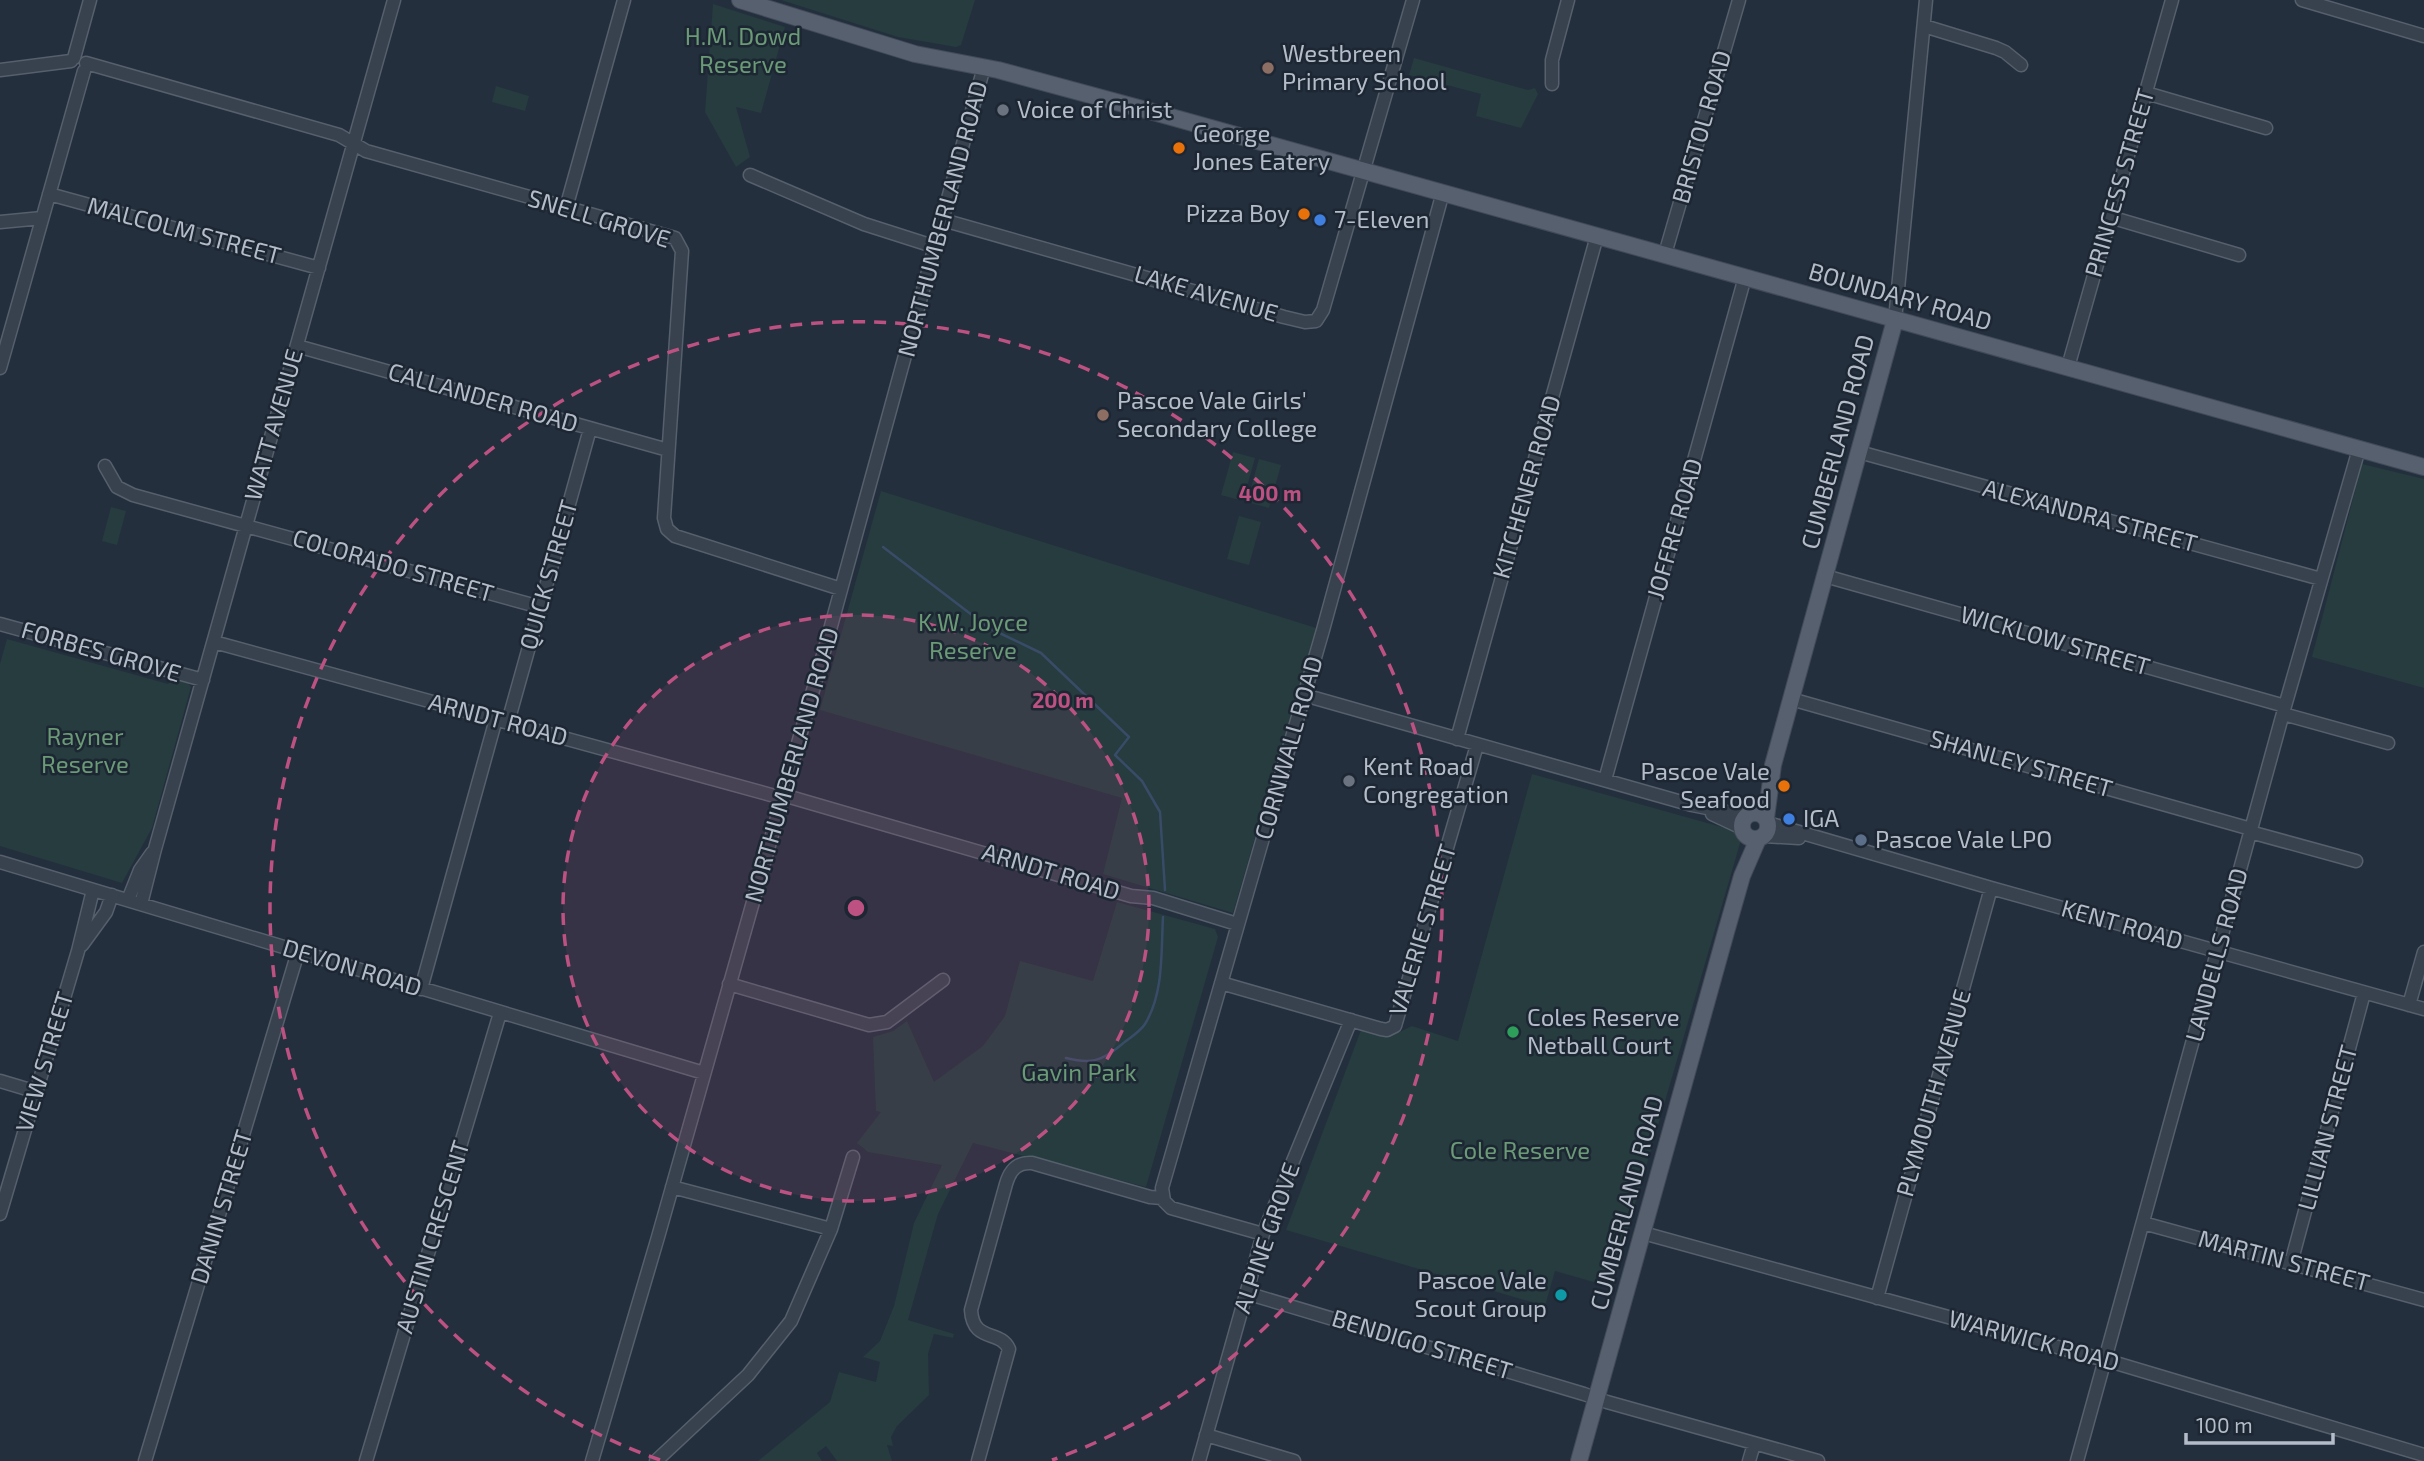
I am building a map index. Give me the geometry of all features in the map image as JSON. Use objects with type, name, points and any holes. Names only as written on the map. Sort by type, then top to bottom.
[{"type":"main road","name":"BOUNDARY ROAD","points":[[740,0],[915,54],[984,67],[1364,170],[2424,467]]},
{"type":"main road","name":"CUMBERLAND ROAD","points":[[1580,1461],[1895,320]]},
{"type":"street","points":[[0,368],[76,95],[81,35],[90,0]]},
{"type":"street","name":"WATT AVENUE","points":[[135,902],[155,849],[394,0]]},
{"type":"street","points":[[566,208],[624,0]]},
{"type":"street","points":[[1364,170],[1413,0]]},
{"type":"street","points":[[1552,84],[1552,60],[1568,0]]},
{"type":"street","name":"BRISTOL ROAD","points":[[1665,254],[1739,0]]},
{"type":"street","name":"CUMBERLAND ROAD","points":[[1895,320],[1926,0]]},
{"type":"street","name":"PRINCESS STREET","points":[[2068,367],[2172,0]]},
{"type":"street","points":[[2302,0],[2424,36]]},
{"type":"street","points":[[1924,26],[2006,52],[2021,65]]},
{"type":"street","name":"SNELL GROVE","points":[[0,70],[55,64],[107,71],[339,135],[366,151],[671,236],[679,243],[682,251],[665,524],[670,533],[841,589]]},
{"type":"street","name":"NORTHUMBERLAND ROAD","points":[[592,1461],[783,797],[984,67]]},
{"type":"street","points":[[2146,93],[2266,128]]},
{"type":"street","name":"LAKE AVENUE","points":[[943,220],[1311,323],[1319,319],[1323,310],[1364,170]]},
{"type":"street","points":[[750,175],[864,224],[936,247]]},
{"type":"street","name":"CORNWALL ROAD","points":[[1162,1198],[1163,1183],[1304,695],[1443,192]]},
{"type":"street","name":"MALCOLM STREET","points":[[49,194],[319,268]]},
{"type":"street","points":[[2110,217],[2239,255]]},
{"type":"street","points":[[0,222],[42,218]]},
{"type":"street","name":"KITCHENER ROAD","points":[[1457,739],[1597,236]]},
{"type":"street","name":"JOFFRE ROAD","points":[[1605,780],[1745,277]]},
{"type":"street","name":"CALLANDER ROAD","points":[[297,346],[668,450]]},
{"type":"street","name":"QUICK STREET","points":[[421,989],[502,720],[540,607],[590,429]]},
{"type":"street","name":"LANDELLS ROAD","points":[[2077,1461],[2284,710],[2359,449]]},
{"type":"street","name":"ALEXANDRA STREET","points":[[1859,452],[2321,579]]},
{"type":"street","name":"COLORADO STREET","points":[[105,466],[117,487],[133,495],[540,607]]},
{"type":"street","name":"WICKLOW STREET","points":[[1825,576],[2388,743]]},
{"type":"street","name":"FORBES GROVE","points":[[0,624],[203,680]]},
{"type":"street","name":"ARNDT ROAD","points":[[214,642],[783,797],[1131,896],[1153,898],[1237,924]]},
{"type":"street","name":"KENT ROAD","points":[[1304,695],[1692,805],[1755,826],[1821,840],[2424,1009]]},
{"type":"street","name":"SHANLEY STREET","points":[[1791,699],[2356,861]]},
{"type":"street","name":"VALERIE STREET","points":[[1351,1020],[1387,1030],[1395,1026],[1478,745]]},
{"type":"street","name":"DEVON ROAD","points":[[0,862],[704,1073]]},
{"type":"street","name":"PLYMOUTH AVENUE","points":[[1877,1298],[1991,888]]},
{"type":"street","name":"VIEW STREET","points":[[0,1214],[78,951],[93,890]]},
{"type":"street","name":"VIEW STREET","points":[[78,951],[106,912],[112,895]]},
{"type":"street","name":"DANIN STREET","points":[[145,1461],[298,952]]},
{"type":"street","points":[[2409,1005],[2424,952]]},
{"type":"street","points":[[730,985],[869,1025],[887,1022],[943,980]]},
{"type":"street","points":[[1221,983],[1351,1020]]},
{"type":"street","name":"LILLIAN STREET","points":[[2291,1263],[2364,993]]},
{"type":"street","name":"AUSTIN CRESCENT","points":[[366,1461],[500,1013]]},
{"type":"street","name":"ALPINE GROVE","points":[[1199,1461],[1263,1234],[1351,1020]]},
{"type":"street","points":[[0,1081],[37,1092]]},
{"type":"street","points":[[656,1461],[748,1375],[784,1331],[798,1309],[831,1229],[853,1157]]},
{"type":"street","points":[[978,1461],[1009,1349],[1003,1340],[978,1330],[974,1325],[971,1310],[1012,1170],[1022,1163],[1032,1163],[1162,1198],[1166,1204],[1180,1211],[1263,1234]]},
{"type":"street","points":[[672,1187],[831,1229]]},
{"type":"street","name":"MARTIN STREET","points":[[2144,1223],[2424,1300]]},
{"type":"street","name":"WARWICK ROAD","points":[[1643,1233],[2105,1361],[2424,1455]]},
{"type":"street","name":"BENDIGO STREET","points":[[1246,1293],[1597,1399],[1818,1461]]},
{"type":"street","points":[[1206,1435],[1294,1461]]},
{"type":"street","points":[[1749,1461],[1754,1444]]},
{"type":"green space","points":[[781,0],[975,0],[961,45],[956,47],[898,37]]},
{"type":"green space","name":"H.M. Dowd Reserve","points":[[713,4],[785,27],[761,113],[736,107],[750,157],[736,167],[705,112]]},
{"type":"green space","points":[[1414,58],[1528,90],[1535,88],[1538,94],[1521,128],[1476,116],[1481,94],[1409,75]]},
{"type":"green space","points":[[496,86],[529,96],[525,111],[492,102]]},
{"type":"green space","points":[[1233,452],[1255,458],[1243,501],[1221,495]]},
{"type":"green space","points":[[1259,459],[1281,465],[1269,508],[1247,502]]},
{"type":"green space","points":[[2362,464],[2424,479],[2424,688],[2312,657]]},
{"type":"green space","name":"K.W. Joyce Reserve","points":[[881,491],[1316,628],[1233,913],[1103,874],[1122,798],[820,710]]},
{"type":"green space","points":[[111,507],[126,511],[117,545],[102,541]]},
{"type":"green space","points":[[1239,516],[1261,522],[1249,565],[1227,559]]},
{"type":"green space","name":"Rayner Reserve","points":[[7,639],[168,684],[173,679],[188,683],[191,687],[152,828],[122,883],[0,846],[0,664]]},
{"type":"green space","name":"Cole Reserve","points":[[1532,774],[1743,833],[1611,1287],[1555,1271],[1545,1306],[1286,1230],[1361,1030],[1391,1036],[1412,1026],[1458,1041]]},
{"type":"green space","name":"Gavin Park","points":[[1117,902],[1215,929],[1218,937],[1146,1187],[973,1143],[938,1214],[908,1320],[954,1334],[953,1338],[934,1334],[928,1354],[929,1395],[897,1426],[891,1437],[893,1446],[887,1445],[892,1461],[837,1461],[826,1446],[817,1453],[822,1461],[758,1461],[830,1402],[839,1372],[876,1382],[880,1362],[863,1357],[880,1341],[894,1306],[914,1223],[942,1165],[868,1152],[857,1143],[881,1112],[876,1111],[873,1037],[893,1031],[907,1021],[934,1082],[983,1046],[1005,1016],[1020,961],[1093,981]]},
{"type":"waterway","points":[[883,547],[989,628],[1041,653],[1129,737],[1115,755],[1142,781],[1160,812],[1165,890]]},
{"type":"waterway","points":[[1066,1058],[1082,1061],[1101,1058],[1114,1051],[1145,1024],[1159,986],[1163,917]]},
{"type":"place","name":"Westbreen Primary School","points":[[1268,68]]},
{"type":"place","name":"Voice of Christ","points":[[1003,110]]},
{"type":"place","name":"George Jones Eatery","points":[[1179,148]]},
{"type":"place","name":"Pizza Boy","points":[[1304,214]]},
{"type":"place","name":"7-Eleven","points":[[1320,220]]},
{"type":"place","name":"Pascoe Vale Girls' Secondary College","points":[[1103,415]]},
{"type":"place","name":"Kent Road Congregation","points":[[1349,781]]},
{"type":"place","name":"Pascoe Vale Seafood","points":[[1784,786]]},
{"type":"place","name":"IGA","points":[[1789,819]]},
{"type":"place","name":"Pascoe Vale LPO","points":[[1861,840]]},
{"type":"place","name":"Coles Reserve Netball Court","points":[[1513,1032]]},
{"type":"place","name":"Pascoe Vale Scout Group","points":[[1561,1295]]}]
